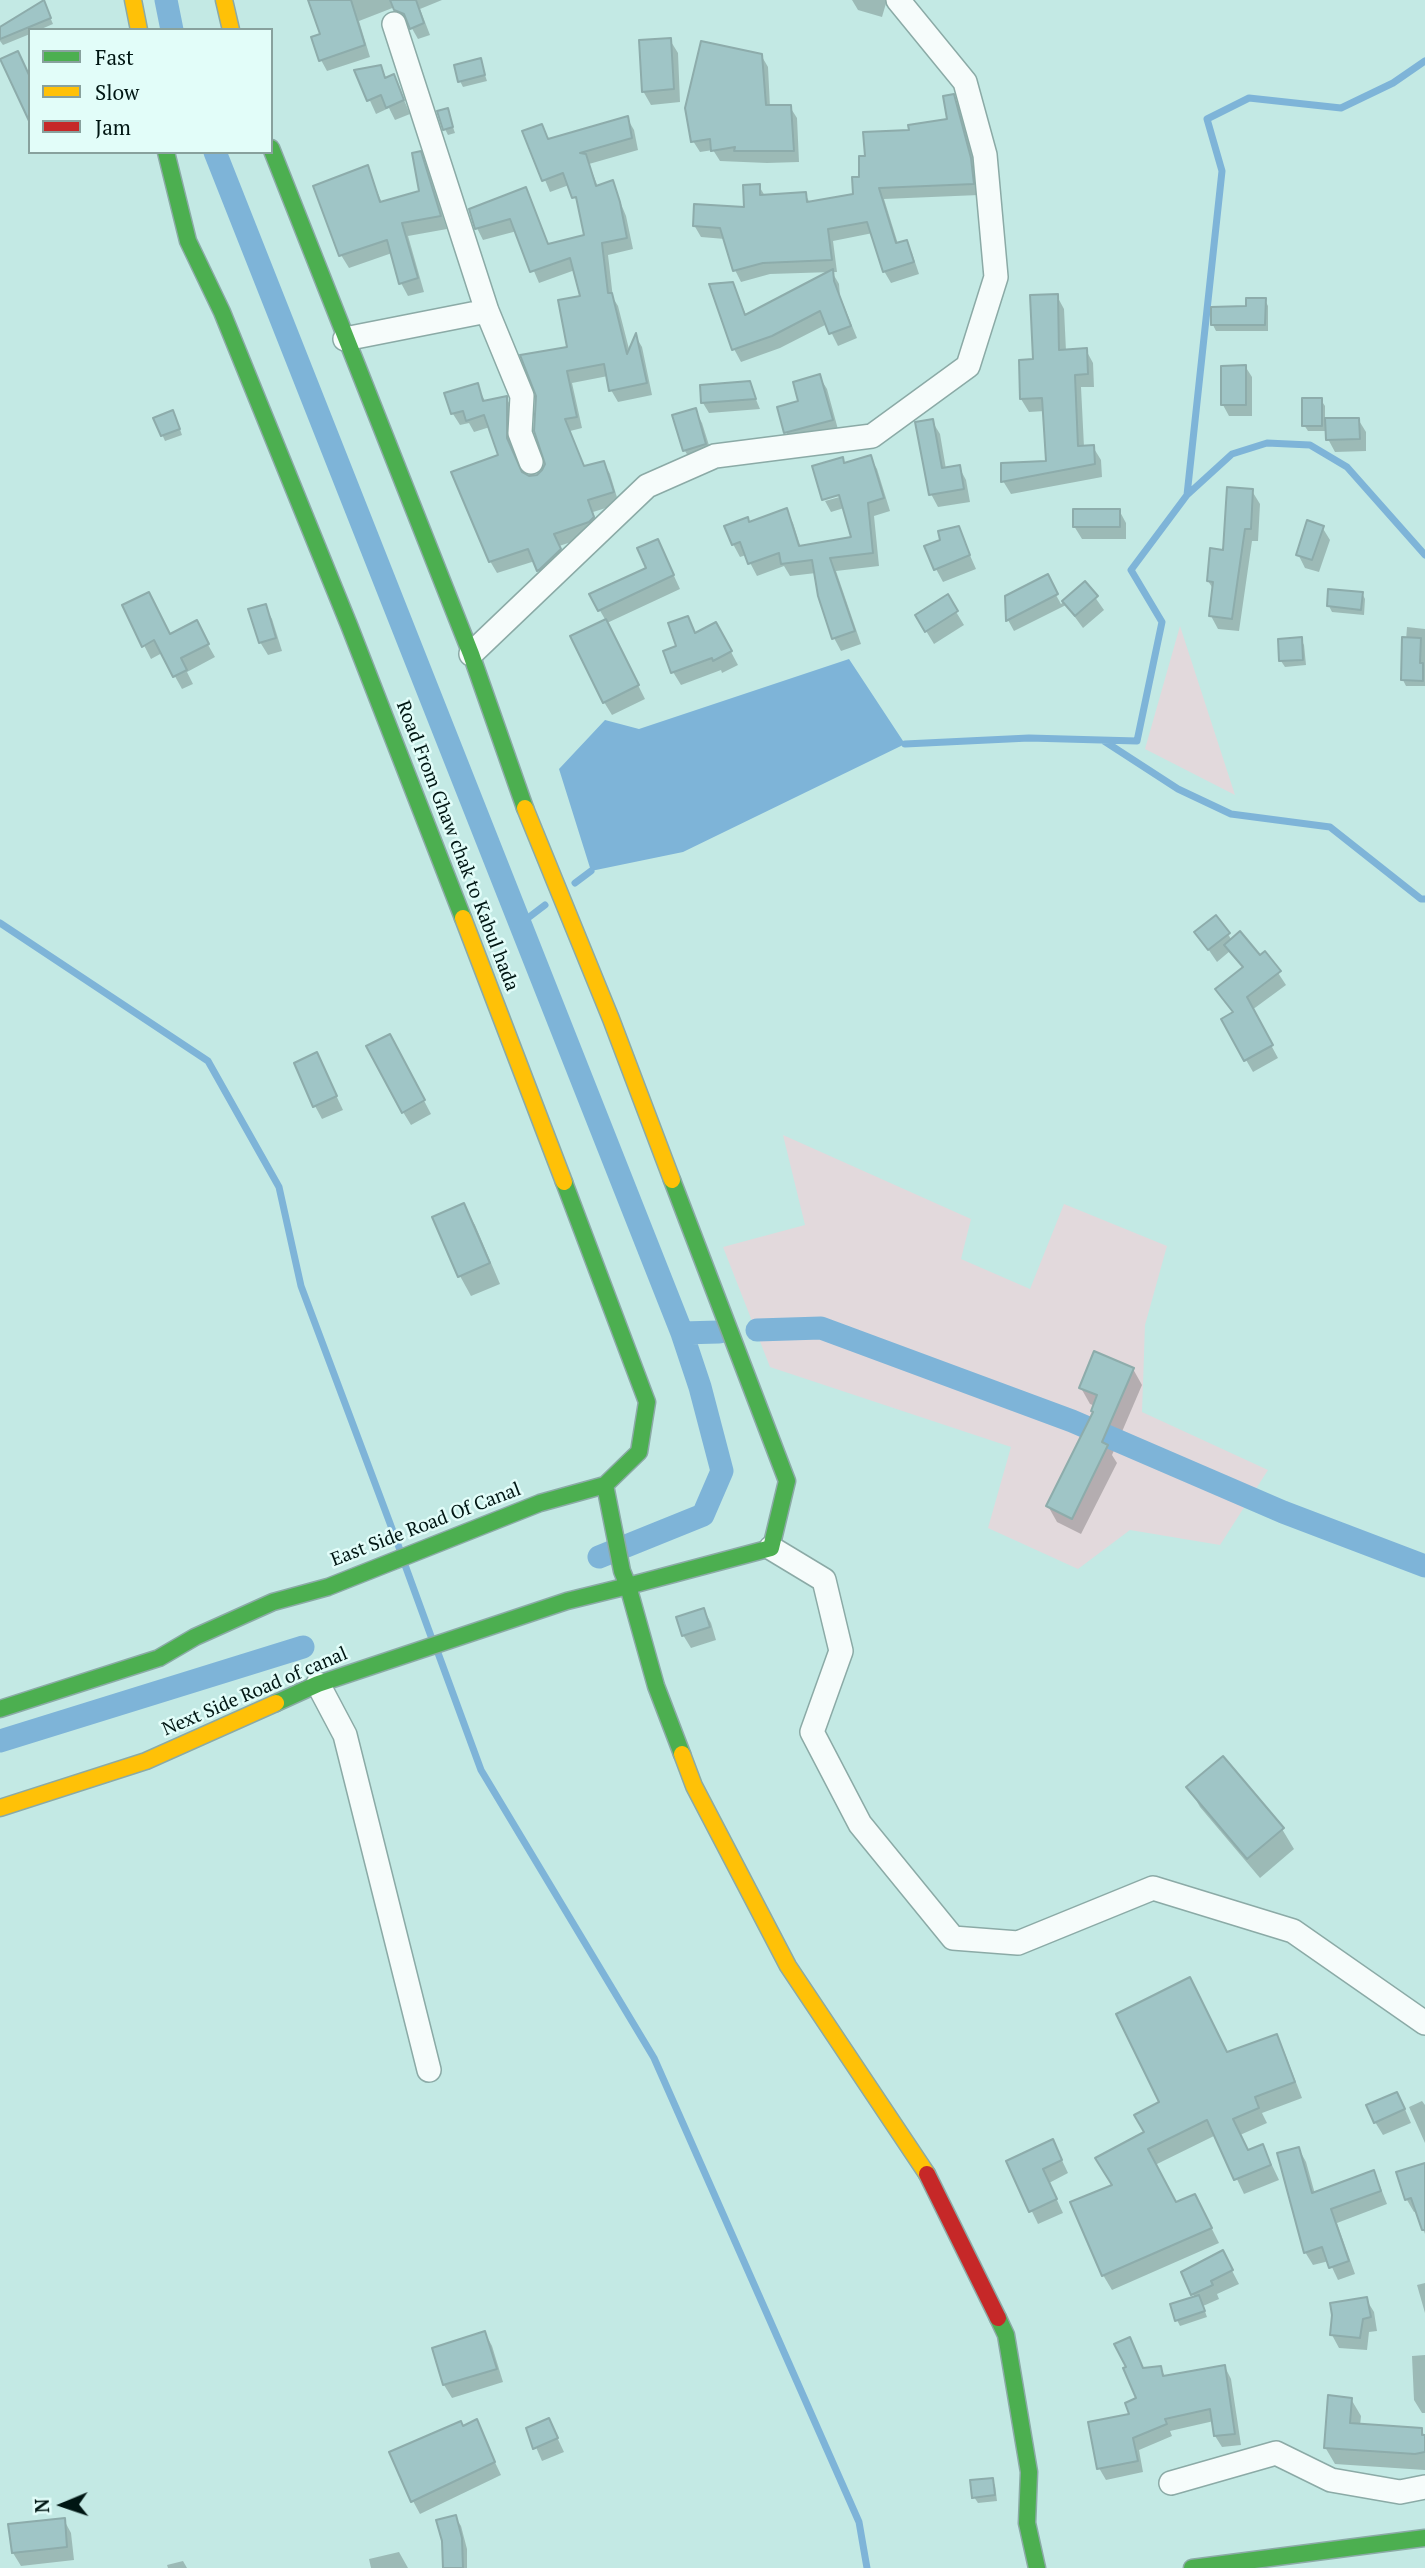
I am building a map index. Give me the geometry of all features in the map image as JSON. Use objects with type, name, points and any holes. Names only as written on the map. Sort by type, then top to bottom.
[{"type":"main road","points":[[134,0],[139,28]]},
{"type":"main road","points":[[224,0],[231,28]]},
{"type":"main road","points":[[273,153],[471,654],[513,778],[611,1019],[787,1480],[771,1548]]},
{"type":"main road","name":"Road From Ghaw chak to Kabul hada","points":[[166,154],[188,241],[222,312],[349,625],[647,1402],[639,1452],[605,1485],[540,1503]]},
{"type":"main road","points":[[605,1485],[625,1579],[656,1686],[694,1786],[788,1966],[925,2169],[1006,2335],[1029,2472],[1027,2523],[1037,2568]]},
{"type":"main road","name":"East Side Road Of Canal","points":[[0,1709],[159,1658],[195,1637],[273,1602],[328,1587],[540,1503]]},
{"type":"main road","name":"Next Side Road of canal","points":[[0,1808],[146,1761],[318,1684],[625,1579],[771,1548]]},
{"type":"main road","points":[[1192,2568],[1425,2538]]},
{"type":"street","points":[[471,654],[647,486],[715,456],[872,436],[968,366],[996,277],[985,155],[965,82],[898,0]]},
{"type":"street","points":[[394,24],[487,311],[522,396],[520,433],[531,462]]},
{"type":"street","points":[[345,339],[487,311]]},
{"type":"street","points":[[771,1548],[824,1580],[841,1651],[812,1732],[860,1824],[953,1938],[1018,1942],[1153,1888],[1293,1931],[1425,2023]]},
{"type":"street","points":[[318,1684],[345,1735],[429,2070]]},
{"type":"street","points":[[1171,2483],[1276,2453],[1331,2480],[1401,2492],[1425,2487]]},
{"type":"shaded area","points":[[1180,626],[1235,795],[1145,749]]},
{"type":"shaded area","points":[[783,1135],[971,1219],[961,1259],[1030,1289],[1064,1204],[1167,1246],[1145,1325],[1142,1412],[1268,1470],[1220,1545],[1130,1530],[1078,1569],[988,1528],[1011,1447],[770,1367],[723,1247],[805,1225]]},
{"type":"water","points":[[849,659],[905,744],[683,852],[591,871],[559,769],[605,720],[639,729]]},
{"type":"building","points":[[44,0],[51,18],[0,39],[0,27]]},
{"type":"building","points":[[308,0],[351,0],[365,45],[319,61],[311,37],[320,34]]},
{"type":"building","points":[[390,0],[416,0],[424,23],[410,29],[404,14],[394,10]]},
{"type":"building","points":[[671,38],[674,89],[642,92],[639,40]]},
{"type":"building","points":[[701,41],[762,54],[766,105],[791,105],[794,151],[734,151],[735,147],[711,151],[710,139],[691,142],[685,108]]},
{"type":"building","points":[[18,51],[28,73],[28,119],[0,59]]},
{"type":"building","points":[[481,58],[485,75],[458,82],[454,65]]},
{"type":"building","points":[[381,65],[385,78],[394,74],[404,100],[386,108],[381,95],[367,101],[354,70]]},
{"type":"building","points":[[954,94],[971,158],[974,184],[879,188],[896,243],[907,240],[914,262],[883,272],[867,222],[828,229],[832,260],[763,263],[733,271],[720,228],[693,226],[694,204],[744,207],[743,185],[760,184],[760,195],[806,192],[807,202],[853,194],[852,177],[859,177],[859,156],[865,156],[863,132],[909,130],[908,125],[947,119],[943,96]]},
{"type":"building","points":[[448,108],[453,127],[443,130],[437,111]]},
{"type":"building","points":[[628,116],[632,138],[580,153],[586,154],[596,186],[613,180],[620,202],[627,238],[602,243],[608,293],[612,293],[627,354],[636,333],[647,383],[609,391],[604,364],[567,371],[577,417],[565,419],[584,466],[604,461],[614,492],[588,500],[594,517],[589,522],[554,534],[561,549],[539,570],[537,571],[528,549],[489,562],[451,472],[498,455],[484,415],[466,421],[463,411],[451,414],[444,393],[478,383],[483,401],[507,396],[507,438],[522,472],[529,476],[537,475],[545,464],[534,431],[536,396],[520,355],[567,347],[558,300],[580,296],[570,258],[530,272],[510,219],[475,229],[469,209],[526,187],[548,244],[584,235],[576,197],[572,198],[563,173],[542,181],[522,131],[542,124],[548,139]]},
{"type":"building","points":[[421,151],[441,216],[402,223],[418,278],[399,284],[387,240],[339,256],[313,186],[368,165],[380,202],[419,191],[412,153]]},
{"type":"building","points":[[833,269],[834,281],[851,326],[829,334],[820,311],[772,336],[732,350],[709,284],[733,282],[745,315]]},
{"type":"building","points":[[1058,294],[1059,350],[1087,348],[1088,374],[1075,375],[1078,446],[1094,445],[1095,464],[1001,482],[1001,463],[1046,461],[1042,398],[1020,399],[1019,360],[1033,359],[1030,295]]},
{"type":"building","points":[[1246,298],[1266,298],[1265,325],[1211,325],[1211,307],[1246,306]]},
{"type":"building","points":[[1246,365],[1246,405],[1221,405],[1221,366]]},
{"type":"building","points":[[820,374],[833,420],[784,433],[777,407],[798,401],[793,382]]},
{"type":"building","points":[[750,381],[756,399],[701,403],[700,385]]},
{"type":"building","points":[[1302,398],[1322,398],[1322,426],[1302,426]]},
{"type":"building","points":[[696,408],[706,444],[683,451],[672,415]]},
{"type":"building","points":[[173,410],[180,429],[161,436],[153,418]]},
{"type":"building","points":[[1325,418],[1359,418],[1360,439],[1326,440]]},
{"type":"building","points":[[933,419],[942,468],[960,465],[964,489],[929,495],[915,422]]},
{"type":"building","points":[[871,455],[884,498],[868,503],[873,553],[830,558],[855,631],[832,639],[818,596],[812,560],[781,564],[779,553],[748,564],[740,542],[732,545],[724,526],[748,517],[749,522],[787,508],[799,546],[851,537],[839,495],[822,500],[812,466],[843,457],[844,463]]},
{"type":"building","points":[[1227,487],[1253,489],[1251,529],[1245,529],[1232,619],[1209,616],[1213,582],[1207,581],[1210,548],[1223,550]]},
{"type":"building","points":[[1073,509],[1120,509],[1120,527],[1073,527]]},
{"type":"building","points":[[1307,520],[1324,526],[1312,560],[1296,555]]},
{"type":"building","points":[[959,526],[970,555],[934,570],[924,546],[940,540],[938,531]]},
{"type":"building","points":[[658,539],[674,575],[598,611],[589,594],[646,568],[637,548]]},
{"type":"building","points":[[1048,574],[1058,594],[1006,621],[1005,596]]},
{"type":"building","points":[[1085,581],[1098,596],[1075,616],[1062,601]]},
{"type":"building","points":[[1328,589],[1363,592],[1361,610],[1327,606]]},
{"type":"building","points":[[149,592],[170,634],[197,620],[209,644],[181,658],[187,670],[173,677],[154,640],[142,647],[122,605]]},
{"type":"building","points":[[948,594],[958,611],[925,632],[915,615]]},
{"type":"building","points":[[266,604],[276,638],[259,643],[248,609]]},
{"type":"building","points":[[688,616],[695,633],[716,622],[732,651],[713,661],[712,658],[671,673],[663,651],[676,646],[668,623]]},
{"type":"building","points":[[606,619],[639,685],[603,703],[570,636]]},
{"type":"building","points":[[1302,637],[1303,660],[1279,661],[1278,639]]},
{"type":"building","points":[[1402,637],[1421,638],[1420,663],[1423,663],[1423,681],[1401,680]]},
{"type":"building","points":[[1216,915],[1230,933],[1208,950],[1194,932]]},
{"type":"building","points":[[1240,931],[1260,955],[1265,951],[1281,971],[1247,997],[1273,1045],[1244,1061],[1221,1019],[1233,1012],[1215,989],[1243,967],[1224,945]]},
{"type":"building","points":[[390,1034],[425,1100],[402,1113],[366,1046]]},
{"type":"building","points":[[317,1052],[337,1096],[313,1107],[294,1063]]},
{"type":"building","points":[[464,1203],[490,1263],[458,1277],[432,1217]]},
{"type":"building","points":[[1094,1351],[1134,1368],[1102,1442],[1108,1445],[1072,1519],[1046,1506],[1093,1412],[1091,1411],[1097,1395],[1079,1388]]},
{"type":"building","points":[[704,1608],[710,1627],[682,1636],[676,1617]]},
{"type":"building","points":[[1223,1756],[1284,1828],[1247,1859],[1186,1787]]},
{"type":"building","points":[[1190,1977],[1227,2052],[1277,2034],[1295,2082],[1255,2097],[1259,2108],[1233,2119],[1248,2150],[1263,2144],[1271,2165],[1234,2180],[1207,2120],[1148,2149],[1176,2202],[1195,2194],[1212,2228],[1102,2276],[1070,2202],[1112,2185],[1095,2158],[1144,2132],[1134,2115],[1159,2102],[1116,2014]]},
{"type":"building","points":[[1397,2092],[1405,2109],[1374,2123],[1366,2105]]},
{"type":"building","points":[[1053,2139],[1062,2160],[1043,2169],[1057,2199],[1029,2212],[1006,2161]]},
{"type":"building","points":[[1299,2147],[1312,2193],[1374,2170],[1381,2191],[1331,2209],[1349,2261],[1329,2268],[1322,2247],[1304,2253],[1277,2153]]},
{"type":"building","points":[[1425,2163],[1425,2230],[1422,2230],[1411,2198],[1405,2200],[1396,2172]]},
{"type":"building","points":[[1223,2250],[1233,2270],[1211,2281],[1213,2285],[1191,2295],[1181,2272]]},
{"type":"building","points":[[1199,2295],[1205,2311],[1175,2321],[1170,2304]]},
{"type":"building","points":[[1367,2297],[1371,2317],[1363,2319],[1360,2338],[1330,2335],[1330,2303]]},
{"type":"building","points":[[485,2331],[497,2369],[443,2385],[432,2348]]},
{"type":"building","points":[[1130,2337],[1143,2368],[1161,2366],[1163,2376],[1225,2365],[1235,2434],[1214,2436],[1210,2409],[1165,2419],[1167,2424],[1133,2438],[1138,2461],[1097,2469],[1088,2422],[1129,2414],[1125,2403],[1136,2398],[1123,2368],[1126,2367],[1114,2344]]},
{"type":"building","points":[[1328,2395],[1352,2398],[1350,2423],[1422,2428],[1422,2435],[1425,2435],[1425,2452],[1415,2454],[1324,2448]]},
{"type":"building","points":[[549,2418],[558,2438],[533,2449],[526,2428]]},
{"type":"building","points":[[477,2419],[495,2462],[411,2502],[389,2452],[461,2421],[463,2426]]},
{"type":"building","points":[[993,2478],[995,2495],[972,2498],[970,2480]]},
{"type":"building","points":[[456,2515],[462,2538],[463,2568],[443,2568],[442,2541],[436,2520]]},
{"type":"building","points":[[65,2518],[67,2547],[12,2553],[8,2524]]},
{"type":"waterway","points":[[166,0],[172,28]]},
{"type":"waterway","points":[[905,744],[1029,738],[1137,741],[1162,622],[1131,570],[1187,495],[1222,171],[1207,119],[1249,98],[1341,108],[1393,83],[1425,61]]},
{"type":"waterway","points":[[216,154],[682,1333],[700,1387],[722,1471],[703,1515],[599,1557]]},
{"type":"waterway","points":[[1187,495],[1232,454],[1267,443],[1310,445],[1347,467],[1425,555]]},
{"type":"waterway","points":[[1104,741],[1178,789],[1231,814],[1330,827],[1421,899],[1425,899]]},
{"type":"waterway","points":[[575,883],[591,871]]},
{"type":"waterway","points":[[520,924],[545,905]]},
{"type":"waterway","points":[[0,923],[208,1061],[279,1187],[301,1286],[400,1550]]},
{"type":"waterway","points":[[757,1330],[821,1328],[1072,1421],[1283,1512],[1425,1566]]},
{"type":"waterway","points":[[682,1333],[719,1332]]},
{"type":"waterway","points":[[405,1565],[432,1639]]},
{"type":"waterway","points":[[0,1741],[303,1647]]},
{"type":"waterway","points":[[438,1653],[481,1770],[654,2058],[859,2522],[867,2568]]},
{"type":"traffic: fast","points":[[273,153],[471,654],[525,808]]},
{"type":"traffic: fast","points":[[166,154],[188,241],[222,312],[349,625],[463,918]]},
{"type":"traffic: fast","points":[[672,1180],[787,1481],[771,1548],[628,1586],[656,1686],[682,1754]]},
{"type":"traffic: fast","points":[[0,1709],[159,1658],[195,1637],[273,1602],[328,1587],[540,1503],[605,1485],[639,1452],[647,1402],[564,1182]]},
{"type":"traffic: fast","points":[[276,1703],[318,1684],[567,1601],[628,1586],[622,1571],[605,1485]]},
{"type":"traffic: fast","points":[[998,2318],[1006,2335],[1029,2472],[1027,2523],[1037,2568]]},
{"type":"traffic: fast","points":[[1192,2568],[1425,2538]]},
{"type":"traffic: slow","points":[[133,0],[139,28]]},
{"type":"traffic: slow","points":[[224,0],[231,28]]},
{"type":"traffic: slow","points":[[525,808],[611,1019],[672,1180]]},
{"type":"traffic: slow","points":[[463,918],[564,1182]]},
{"type":"traffic: slow","points":[[0,1808],[146,1761],[276,1703]]},
{"type":"traffic: slow","points":[[682,1754],[694,1786],[788,1966],[927,2174]]},
{"type":"traffic: jam","points":[[927,2174],[998,2318]]}]
